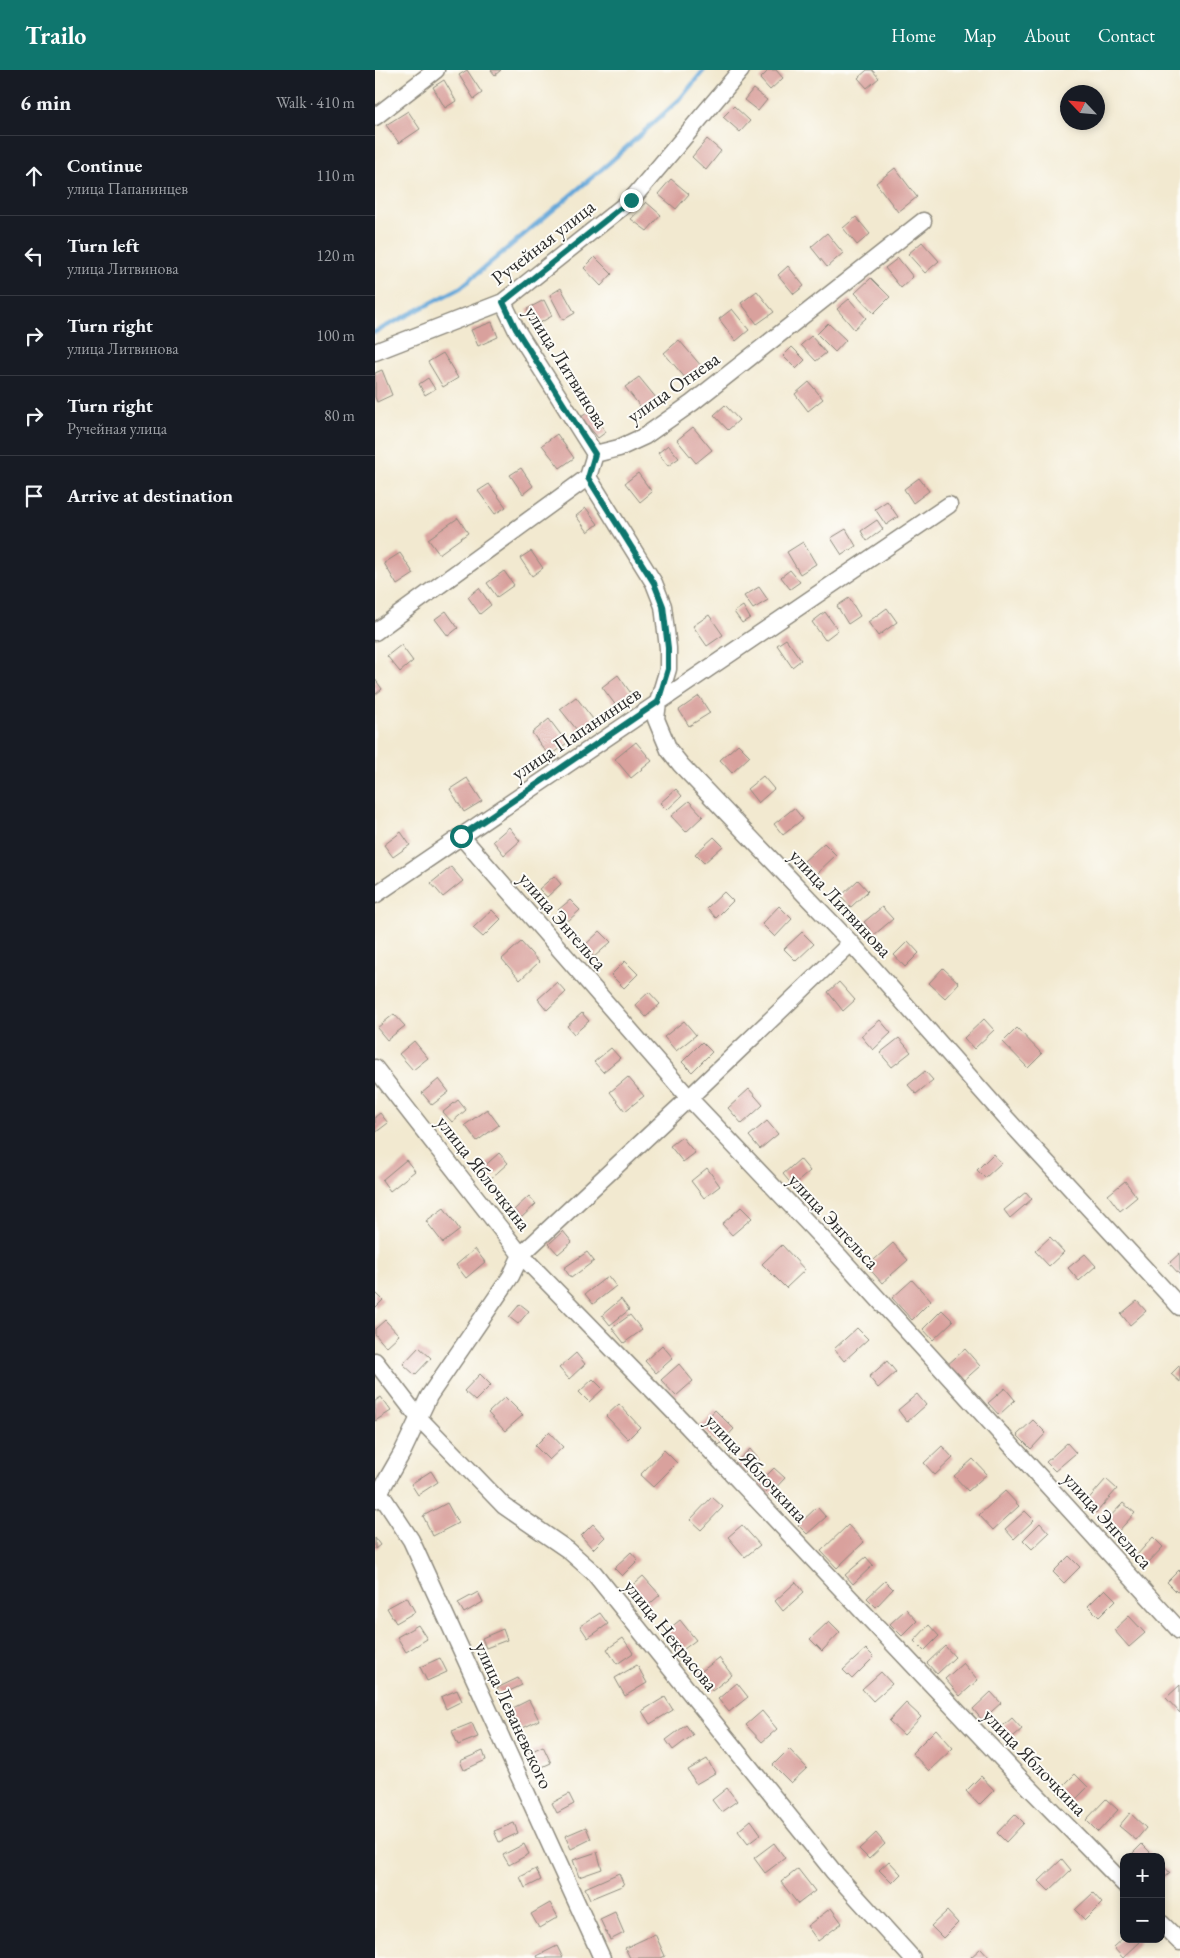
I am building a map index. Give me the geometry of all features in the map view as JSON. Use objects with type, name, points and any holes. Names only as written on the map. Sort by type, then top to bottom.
[{"type":"street","points":[[375,117],[436,70]]},
{"type":"street","name":"Ручейная улица","points":[[375,352],[503,302],[631,200],[741,70]]},
{"type":"street","name":"улица Огнева","points":[[595,454],[619,448],[645,436],[693,403],[923,221]]},
{"type":"street","name":"улица Литвинова","points":[[503,302],[516,329],[595,454]]},
{"type":"street","points":[[375,632],[588,478],[595,454]]},
{"type":"street","name":"улица Литвинова","points":[[588,478],[654,583],[663,606],[668,648],[668,669],[658,702],[656,719],[669,750],[681,765],[851,943],[1005,1117],[1180,1307]]},
{"type":"street","name":"улица Папанинцев","points":[[375,895],[949,505]]},
{"type":"street","name":"улица Энгельса","points":[[461,836],[689,1098],[839,1256],[1180,1631]]},
{"type":"street","points":[[377,1496],[402,1452],[429,1396],[511,1276],[521,1255],[851,943]]},
{"type":"street","name":"улица Яблочкина","points":[[375,1068],[521,1255],[675,1412],[1021,1779],[1120,1880]]},
{"type":"street","name":"улица Некрасова","points":[[375,1361],[418,1417],[504,1506],[568,1550],[594,1572],[833,1871],[912,1958]]},
{"type":"street","name":"улица Леваневского","points":[[377,1496],[411,1540],[602,1958]]},
{"type":"street","points":[[1165,1927],[1180,1942]]},
{"type":"building","points":[[467,70],[482,93],[474,99],[459,75]]},
{"type":"building","points":[[491,70],[501,70],[495,75]]},
{"type":"building","points":[[769,70],[776,70],[783,78],[770,90],[760,79]]},
{"type":"building","points":[[867,70],[872,70],[879,78],[867,88],[858,78]]},
{"type":"building","points":[[444,80],[456,101],[445,108],[433,87]]},
{"type":"building","points":[[753,89],[767,100],[758,111],[744,100]]},
{"type":"building","points":[[734,106],[750,121],[740,132],[723,117]]},
{"type":"building","points":[[408,111],[420,129],[399,143],[386,125]]},
{"type":"building","points":[[707,139],[721,151],[706,170],[692,157]]},
{"type":"building","points":[[895,168],[917,197],[898,212],[876,183]]},
{"type":"building","points":[[671,179],[689,194],[676,209],[658,194]]},
{"type":"building","points":[[646,202],[661,215],[647,231],[631,219]]},
{"type":"building","points":[[856,217],[870,234],[857,245],[843,228]]},
{"type":"building","points":[[827,233],[843,253],[827,267],[811,247]]},
{"type":"building","points":[[922,242],[939,261],[925,273],[908,254]]},
{"type":"building","points":[[595,257],[612,274],[601,286],[584,268]]},
{"type":"building","points":[[898,258],[913,277],[901,288],[885,268]]},
{"type":"building","points":[[788,266],[804,286],[794,294],[778,275]]},
{"type":"building","points":[[871,278],[890,297],[874,313],[855,293]]},
{"type":"building","points":[[561,288],[575,313],[563,320],[550,295]]},
{"type":"building","points":[[757,291],[774,312],[757,324],[741,303]]},
{"type":"building","points":[[849,299],[866,318],[854,329],[837,309]]},
{"type":"building","points":[[544,300],[552,316],[536,325],[527,309]]},
{"type":"building","points":[[732,309],[749,330],[736,341],[719,319]]},
{"type":"building","points":[[492,322],[498,337],[478,346],[471,330]]},
{"type":"building","points":[[828,323],[846,340],[835,352],[817,334]]},
{"type":"building","points":[[811,336],[826,353],[816,361],[801,345]]},
{"type":"building","points":[[679,340],[702,367],[687,380],[664,353]]},
{"type":"building","points":[[792,347],[805,360],[796,369],[783,356]]},
{"type":"building","points":[[443,353],[458,378],[443,387],[428,362]]},
{"type":"building","points":[[382,370],[392,395],[377,402],[375,397],[375,373]]},
{"type":"building","points":[[639,377],[657,399],[643,410],[625,387]]},
{"type":"building","points":[[428,378],[435,389],[425,395],[419,384]]},
{"type":"building","points":[[809,382],[823,399],[808,411],[795,394]]},
{"type":"building","points":[[725,405],[739,420],[728,430],[714,415]]},
{"type":"building","points":[[590,411],[606,432],[598,438],[581,417]]},
{"type":"building","points":[[693,427],[712,450],[696,463],[677,440]]},
{"type":"building","points":[[557,434],[574,458],[560,468],[542,445]]},
{"type":"building","points":[[668,445],[679,458],[668,466],[658,453]]},
{"type":"building","points":[[521,468],[533,486],[523,494],[510,475]]},
{"type":"building","points":[[638,473],[652,492],[640,502],[625,483]]},
{"type":"building","points":[[919,478],[929,491],[913,503],[904,489]]},
{"type":"building","points":[[489,484],[506,507],[495,514],[478,491]]},
{"type":"building","points":[[887,501],[898,517],[886,525],[875,509]]},
{"type":"building","points":[[586,508],[598,524],[588,532],[576,516]]},
{"type":"building","points":[[458,518],[468,533],[439,554],[428,539]]},
{"type":"building","points":[[877,520],[883,529],[867,541],[861,531]]},
{"type":"building","points":[[846,529],[856,546],[842,555],[831,538]]},
{"type":"building","points":[[803,542],[816,564],[800,574],[787,552]]},
{"type":"building","points":[[531,551],[543,568],[532,576],[520,558]]},
{"type":"building","points":[[400,553],[414,574],[397,585],[384,563]]},
{"type":"building","points":[[790,570],[800,582],[790,589],[781,577]]},
{"type":"building","points":[[504,571],[514,585],[497,597],[487,583]]},
{"type":"building","points":[[759,587],[768,600],[753,609],[744,596]]},
{"type":"building","points":[[479,588],[491,605],[480,614],[468,597]]},
{"type":"building","points":[[849,598],[860,616],[848,624],[837,606]]},
{"type":"building","points":[[743,606],[750,618],[742,623],[734,612]]},
{"type":"building","points":[[887,608],[897,622],[878,636],[868,622]]},
{"type":"building","points":[[446,611],[458,628],[448,636],[435,619]]},
{"type":"building","points":[[825,612],[838,630],[825,640],[812,622]]},
{"type":"building","points":[[709,615],[723,635],[707,646],[693,626]]},
{"type":"building","points":[[786,639],[801,660],[792,667],[777,645]]},
{"type":"building","points":[[401,645],[413,661],[400,672],[387,656]]},
{"type":"building","points":[[618,675],[635,699],[620,711],[602,687]]},
{"type":"building","points":[[375,679],[382,689],[375,695]]},
{"type":"building","points":[[699,696],[710,713],[689,726],[679,710]]},
{"type":"building","points":[[576,697],[596,723],[581,735],[560,709]]},
{"type":"building","points":[[549,719],[567,743],[549,756],[532,733]]},
{"type":"building","points":[[636,742],[652,761],[631,778],[615,759]]},
{"type":"building","points":[[738,744],[750,756],[732,773],[720,760]]},
{"type":"building","points":[[763,776],[774,789],[758,803],[747,789]]},
{"type":"building","points":[[467,778],[482,801],[464,812],[450,789]]},
{"type":"building","points":[[676,789],[682,796],[667,810],[660,803]]},
{"type":"building","points":[[689,801],[703,816],[686,832],[671,816]]},
{"type":"building","points":[[794,808],[803,819],[783,835],[774,824]]},
{"type":"building","points":[[509,827],[520,841],[504,855],[493,841]]},
{"type":"building","points":[[401,832],[410,845],[393,857],[384,845]]},
{"type":"building","points":[[714,837],[723,846],[704,863],[695,854]]},
{"type":"building","points":[[824,843],[836,855],[816,874],[804,861]]},
{"type":"building","points":[[451,867],[463,881],[443,897],[431,883]]},
{"type":"building","points":[[554,876],[561,884],[547,897],[539,889]]},
{"type":"building","points":[[858,880],[868,891],[851,907],[841,896]]},
{"type":"building","points":[[724,892],[733,901],[716,918],[707,908]]},
{"type":"building","points":[[570,900],[580,910],[568,921],[558,910]]},
{"type":"building","points":[[779,906],[792,919],[775,937],[762,924]]},
{"type":"building","points":[[882,907],[893,919],[874,935],[864,922]]},
{"type":"building","points":[[492,910],[501,919],[483,937],[473,928]]},
{"type":"building","points":[[600,931],[611,942],[594,957],[584,946]]},
{"type":"building","points":[[802,932],[814,944],[796,961],[784,949]]},
{"type":"building","points":[[908,941],[919,953],[905,967],[894,955]]},
{"type":"building","points":[[521,942],[539,962],[520,980],[502,959]]},
{"type":"building","points":[[625,961],[638,974],[624,988],[611,975]]},
{"type":"building","points":[[943,968],[959,983],[945,998],[929,983]]},
{"type":"building","points":[[557,982],[566,992],[547,1010],[538,999]]},
{"type":"building","points":[[839,982],[855,1000],[843,1011],[828,992]]},
{"type":"building","points":[[649,992],[660,1004],[646,1017],[635,1005]]},
{"type":"building","points":[[582,1013],[589,1021],[574,1034],[567,1026]]},
{"type":"building","points":[[394,1014],[405,1026],[387,1040],[377,1028]]},
{"type":"building","points":[[984,1019],[994,1030],[974,1049],[964,1038]]},
{"type":"building","points":[[880,1020],[891,1033],[873,1050],[861,1036]]},
{"type":"building","points":[[684,1021],[696,1035],[676,1051],[664,1037]]},
{"type":"building","points":[[1017,1028],[1042,1054],[1028,1068],[1003,1042]]},
{"type":"building","points":[[899,1038],[911,1052],[892,1067],[880,1053]]},
{"type":"building","points":[[414,1041],[428,1058],[413,1070],[399,1054]]},
{"type":"building","points":[[702,1042],[712,1052],[692,1072],[682,1062]]},
{"type":"building","points":[[611,1048],[620,1058],[603,1072],[594,1062]]},
{"type":"building","points":[[925,1071],[933,1080],[916,1094],[908,1085]]},
{"type":"building","points":[[628,1077],[644,1096],[625,1111],[610,1092]]},
{"type":"building","points":[[439,1079],[449,1092],[432,1105],[422,1093]]},
{"type":"building","points":[[749,1089],[763,1105],[742,1124],[728,1108]]},
{"type":"building","points":[[458,1100],[466,1110],[452,1122],[443,1112]]},
{"type":"building","points":[[487,1109],[499,1125],[477,1141],[465,1125]]},
{"type":"building","points":[[380,1113],[388,1123],[375,1133],[375,1117]]},
{"type":"building","points":[[767,1121],[778,1134],[760,1149],[749,1136]]},
{"type":"building","points":[[682,1137],[695,1153],[683,1162],[670,1146]]},
{"type":"building","points":[[499,1153],[508,1163],[489,1180],[480,1170]]},
{"type":"building","points":[[993,1154],[1001,1163],[985,1178],[977,1170]]},
{"type":"building","points":[[800,1159],[810,1171],[793,1186],[783,1174]]},
{"type":"building","points":[[406,1160],[415,1171],[390,1191],[382,1180]]},
{"type":"building","points":[[707,1168],[720,1186],[704,1198],[691,1181]]},
{"type":"building","points":[[1125,1181],[1137,1197],[1120,1211],[1108,1195]]},
{"type":"building","points":[[1026,1192],[1032,1199],[1010,1218],[1004,1210]]},
{"type":"building","points":[[529,1196],[536,1204],[521,1218],[514,1210]]},
{"type":"building","points":[[741,1207],[752,1218],[732,1235],[722,1224]]},
{"type":"building","points":[[444,1208],[460,1230],[443,1243],[426,1221]]},
{"type":"building","points":[[563,1231],[572,1242],[558,1254],[549,1244]]},
{"type":"building","points":[[1050,1237],[1064,1252],[1049,1266],[1035,1251]]},
{"type":"building","points":[[893,1243],[908,1260],[882,1283],[867,1266]]},
{"type":"building","points":[[782,1245],[805,1270],[786,1288],[762,1264]]},
{"type":"building","points":[[475,1249],[485,1262],[466,1278],[456,1265]]},
{"type":"building","points":[[587,1252],[594,1261],[571,1278],[564,1268]]},
{"type":"building","points":[[1180,1253],[1180,1275],[1169,1263]]},
{"type":"building","points":[[1085,1254],[1096,1266],[1079,1281],[1068,1268]]},
{"type":"building","points":[[608,1276],[616,1286],[593,1304],[585,1294]]},
{"type":"building","points":[[912,1280],[931,1301],[912,1320],[892,1298]]},
{"type":"building","points":[[375,1292],[383,1300],[375,1308]]},
{"type":"building","points":[[621,1299],[629,1310],[610,1325],[602,1315]]},
{"type":"building","points":[[1137,1301],[1146,1311],[1130,1325],[1121,1314]]},
{"type":"building","points":[[520,1304],[529,1311],[518,1324],[509,1317]]},
{"type":"building","points":[[942,1310],[953,1321],[933,1340],[923,1329]]},
{"type":"building","points":[[630,1315],[642,1330],[624,1343],[612,1328]]},
{"type":"building","points":[[385,1320],[399,1335],[386,1347],[375,1334],[375,1329]]},
{"type":"building","points":[[857,1328],[868,1339],[844,1361],[834,1349]]},
{"type":"building","points":[[662,1345],[673,1358],[656,1373],[645,1361]]},
{"type":"building","points":[[419,1347],[431,1358],[415,1375],[403,1364]]},
{"type":"building","points":[[965,1349],[980,1366],[961,1383],[946,1366]]},
{"type":"building","points":[[576,1353],[585,1364],[569,1379],[559,1368]]},
{"type":"building","points":[[887,1361],[896,1372],[878,1388],[869,1377]]},
{"type":"building","points":[[679,1364],[693,1381],[676,1396],[661,1380]]},
{"type":"building","points":[[1180,1365],[1180,1382],[1171,1374]]},
{"type":"building","points":[[480,1374],[491,1385],[475,1401],[464,1391]]},
{"type":"building","points":[[593,1379],[603,1389],[589,1402],[579,1392]]},
{"type":"building","points":[[1005,1388],[1015,1400],[999,1415],[988,1403]]},
{"type":"building","points":[[917,1394],[926,1405],[907,1422],[898,1410]]},
{"type":"building","points":[[381,1397],[391,1411],[375,1421],[375,1401]]},
{"type":"building","points":[[505,1397],[523,1415],[505,1431],[488,1413]]},
{"type":"building","points":[[619,1404],[640,1427],[628,1439],[606,1416]]},
{"type":"building","points":[[715,1410],[734,1429],[719,1445],[700,1426]]},
{"type":"building","points":[[1033,1420],[1046,1433],[1031,1449],[1017,1435]]},
{"type":"building","points":[[549,1432],[563,1447],[549,1460],[535,1446]]},
{"type":"building","points":[[1067,1443],[1076,1453],[1055,1471],[1046,1462]]},
{"type":"building","points":[[942,1446],[953,1458],[935,1475],[924,1463]]},
{"type":"building","points":[[750,1449],[759,1460],[744,1473],[735,1463]]},
{"type":"building","points":[[664,1450],[677,1463],[653,1487],[640,1475]]},
{"type":"building","points":[[973,1459],[987,1474],[968,1491],[954,1476]]},
{"type":"building","points":[[774,1468],[785,1478],[769,1495],[758,1484]]},
{"type":"building","points":[[431,1471],[438,1482],[418,1495],[411,1484]]},
{"type":"building","points":[[1106,1479],[1117,1489],[1096,1513],[1085,1503]]},
{"type":"building","points":[[1005,1491],[1019,1506],[993,1530],[979,1515]]},
{"type":"building","points":[[712,1497],[723,1507],[701,1530],[690,1520]]},
{"type":"building","points":[[447,1503],[458,1523],[433,1536],[423,1516]]},
{"type":"building","points":[[1123,1503],[1135,1513],[1115,1535],[1103,1524]]},
{"type":"building","points":[[817,1507],[826,1517],[807,1534],[798,1525]]},
{"type":"building","points":[[1025,1511],[1034,1520],[1014,1539],[1005,1529]]},
{"type":"building","points":[[1040,1523],[1049,1533],[1032,1549],[1023,1540]]},
{"type":"building","points":[[593,1524],[605,1537],[593,1549],[581,1536]]},
{"type":"building","points":[[742,1525],[760,1545],[745,1557],[728,1537]]},
{"type":"building","points":[[848,1525],[864,1542],[837,1568],[821,1551]]},
{"type":"building","points":[[1153,1537],[1163,1547],[1147,1564],[1137,1555]]},
{"type":"building","points":[[375,1538],[380,1545],[375,1549]]},
{"type":"building","points":[[631,1552],[638,1560],[622,1576],[614,1568]]},
{"type":"building","points":[[1069,1556],[1080,1567],[1064,1583],[1053,1572]]},
{"type":"building","points":[[866,1557],[873,1565],[853,1584],[845,1575]]},
{"type":"building","points":[[1180,1569],[1180,1590],[1177,1592],[1167,1582]]},
{"type":"building","points":[[643,1576],[660,1595],[645,1608],[628,1589]]},
{"type":"building","points":[[885,1581],[893,1589],[876,1607],[867,1598]]},
{"type":"building","points":[[796,1582],[804,1592],[783,1611],[775,1601]]},
{"type":"building","points":[[1105,1589],[1116,1600],[1099,1617],[1088,1606]]},
{"type":"building","points":[[478,1592],[483,1602],[464,1613],[458,1603]]},
{"type":"building","points":[[407,1597],[415,1612],[396,1623],[387,1608]]},
{"type":"building","points":[[906,1609],[917,1621],[902,1636],[890,1624]]},
{"type":"building","points":[[600,1613],[608,1624],[588,1638],[580,1626]]},
{"type":"building","points":[[1129,1616],[1145,1633],[1129,1647],[1114,1630]]},
{"type":"building","points":[[680,1620],[696,1640],[680,1652],[664,1633]]},
{"type":"building","points":[[829,1621],[840,1632],[822,1651],[810,1639]]},
{"type":"building","points":[[418,1625],[427,1639],[406,1652],[397,1637]]},
{"type":"building","points":[[929,1625],[939,1636],[924,1651],[914,1641]]},
{"type":"building","points":[[503,1629],[507,1640],[486,1648],[482,1638]]},
{"type":"building","points":[[623,1638],[633,1653],[617,1664],[607,1649]]},
{"type":"building","points":[[945,1646],[955,1657],[937,1674],[927,1663]]},
{"type":"building","points":[[866,1649],[874,1657],[852,1679],[843,1670]]},
{"type":"building","points":[[440,1658],[447,1672],[427,1681],[420,1667]]},
{"type":"building","points":[[719,1658],[732,1675],[712,1691],[698,1674]]},
{"type":"building","points":[[963,1663],[978,1680],[960,1696],[945,1679]]},
{"type":"building","points":[[637,1665],[647,1683],[625,1696],[615,1678]]},
{"type":"building","points":[[881,1672],[892,1684],[873,1701],[862,1689]]},
{"type":"building","points":[[518,1678],[522,1685],[501,1695],[497,1688]]},
{"type":"building","points":[[737,1683],[748,1697],[729,1712],[718,1699]]},
{"type":"building","points":[[1180,1685],[1180,1713],[1166,1698]]},
{"type":"building","points":[[457,1690],[462,1701],[446,1709],[441,1697]]},
{"type":"building","points":[[991,1692],[1001,1703],[982,1720],[973,1709]]},
{"type":"building","points":[[665,1697],[673,1710],[650,1724],[642,1711]]},
{"type":"building","points":[[529,1700],[539,1720],[517,1731],[507,1711]]},
{"type":"building","points":[[906,1703],[921,1717],[904,1735],[889,1721]]},
{"type":"building","points":[[762,1711],[777,1729],[762,1742],[746,1725]]},
{"type":"building","points":[[1012,1718],[1022,1729],[1007,1742],[997,1731]]},
{"type":"building","points":[[472,1723],[478,1737],[458,1745],[452,1731]]},
{"type":"building","points":[[686,1725],[693,1735],[673,1750],[666,1740]]},
{"type":"building","points":[[936,1729],[953,1748],[929,1771],[912,1753]]},
{"type":"building","points":[[543,1746],[551,1763],[533,1771],[526,1754]]},
{"type":"building","points":[[789,1749],[807,1768],[791,1783],[773,1765]]},
{"type":"building","points":[[483,1751],[486,1760],[464,1770],[460,1761]]},
{"type":"building","points":[[707,1759],[715,1773],[696,1784],[688,1770]]},
{"type":"building","points":[[1075,1774],[1088,1787],[1070,1805],[1057,1792]]},
{"type":"building","points":[[981,1776],[994,1790],[979,1805],[966,1791]]},
{"type":"building","points":[[727,1788],[737,1801],[721,1812],[712,1800]]},
{"type":"building","points":[[569,1794],[574,1804],[557,1813],[552,1803]]},
{"type":"building","points":[[1106,1799],[1118,1810],[1098,1832],[1086,1820]]},
{"type":"building","points":[[1130,1813],[1146,1828],[1136,1840],[1119,1826]]},
{"type":"building","points":[[1015,1814],[1024,1823],[1006,1842],[997,1833]]},
{"type":"building","points":[[751,1820],[761,1834],[748,1844],[738,1831]]},
{"type":"building","points":[[514,1823],[518,1833],[499,1842],[494,1831]]},
{"type":"building","points":[[586,1827],[591,1839],[571,1849],[565,1836]]},
{"type":"building","points":[[876,1833],[885,1844],[869,1859],[859,1849]]},
{"type":"building","points":[[774,1843],[785,1858],[765,1873],[754,1858]]},
{"type":"building","points":[[524,1844],[529,1854],[509,1865],[503,1855]]},
{"type":"building","points":[[1142,1844],[1151,1853],[1133,1853]]},
{"type":"building","points":[[597,1852],[602,1869],[579,1877],[573,1860]]},
{"type":"building","points":[[1062,1859],[1071,1870],[1049,1891],[1039,1881]]},
{"type":"building","points":[[889,1861],[901,1874],[892,1883],[879,1870]]},
{"type":"building","points":[[1165,1867],[1170,1873],[1165,1877]]},
{"type":"building","points":[[536,1869],[541,1880],[525,1888],[520,1877]]},
{"type":"building","points":[[798,1869],[815,1891],[798,1904],[781,1882]]},
{"type":"building","points":[[619,1873],[624,1885],[590,1899],[585,1888]]},
{"type":"building","points":[[1093,1893],[1102,1903],[1085,1920],[1075,1910]]},
{"type":"building","points":[[550,1903],[558,1917],[539,1928],[531,1914]]},
{"type":"building","points":[[831,1908],[842,1923],[818,1941],[807,1926]]},
{"type":"building","points":[[947,1911],[958,1923],[943,1938],[931,1926]]},
{"type":"building","points":[[615,1912],[624,1933],[610,1940],[600,1919]]},
{"type":"building","points":[[655,1934],[665,1956],[661,1958],[630,1958],[625,1948]]},
{"type":"building","points":[[1120,1941],[1120,1943],[1139,1943],[1123,1958],[1113,1947]]},
{"type":"building","points":[[557,1946],[563,1958],[538,1958],[537,1956]]},
{"type":"building","points":[[981,1948],[990,1958],[970,1958]]},
{"type":"waterway","points":[[375,332],[460,288],[609,163],[680,99],[704,70]]},
{"type":"route","points":[[461,836],[658,702],[668,669],[668,648],[663,606],[654,583],[588,478],[595,454],[516,329],[503,302],[631,200]]}]
